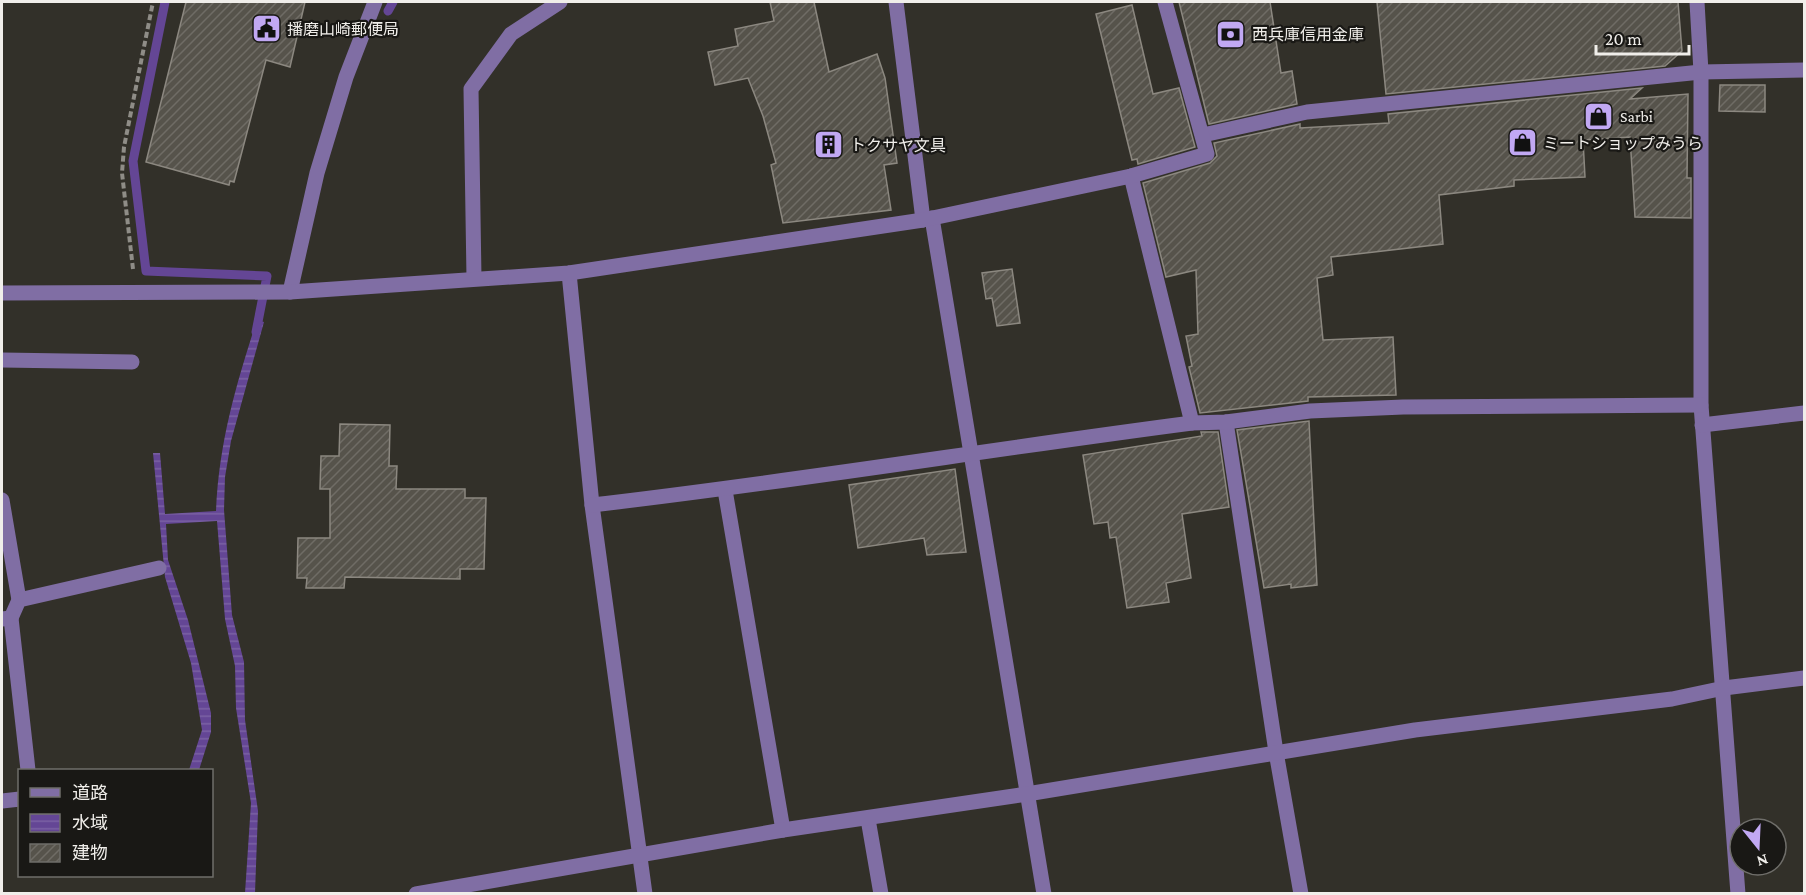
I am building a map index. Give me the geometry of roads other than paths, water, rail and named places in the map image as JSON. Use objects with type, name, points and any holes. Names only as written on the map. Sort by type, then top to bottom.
[{"type":"street","points":[[290,292],[317,173],[346,77],[375,2]]},
{"type":"street","points":[[474,278],[471,89],[511,34],[560,2]]},
{"type":"street","points":[[896,2],[928,219],[972,451],[1044,894]]},
{"type":"street","points":[[2,293],[290,292],[569,273],[928,219],[1131,176],[1207,154],[1165,2]]},
{"type":"street","points":[[1697,2],[1701,72],[1701,405],[1738,894]]},
{"type":"street","points":[[1203,135],[1307,112],[1701,72],[1804,70]]},
{"type":"street","points":[[1131,176],[1192,423]]},
{"type":"street","points":[[569,273],[592,505],[645,894]]},
{"type":"street","points":[[2,360],[132,362]]},
{"type":"street","points":[[592,505],[725,490],[972,451],[1192,423],[1226,422],[1310,411],[1403,407],[1701,405]]},
{"type":"street","points":[[1702,425],[1804,413]]},
{"type":"street","points":[[1226,422],[1276,752],[1301,894]]},
{"type":"street","points":[[725,490],[783,830]]},
{"type":"street","points":[[2,500],[19,600]]},
{"type":"street","points":[[28,769],[6,618],[19,600],[159,568]]},
{"type":"street","points":[[416,894],[462,890],[638,855],[783,830],[1027,794],[1416,730],[1672,699],[1724,688],[1804,678]]},
{"type":"street","points":[[2,801],[18,799]]},
{"type":"street","points":[[868,819],[881,894]]},
{"type":"water","points":[[257,320],[264,322],[231,441],[225,477],[224,510],[232,615],[244,662],[245,720],[258,811],[255,893],[245,893],[251,803],[236,708],[235,666],[225,619],[217,521],[166,524],[168,560],[188,620],[211,713],[211,732],[199,769],[189,769],[202,730],[191,663],[165,577],[153,453],[160,453],[165,514],[216,511],[225,437],[242,368]]},
{"type":"waterway","points":[[165,2],[133,161],[146,271],[267,276],[256,332]]},
{"type":"waterway","points":[[388,11],[393,2]]},
{"type":"place","name":"播磨山崎郵便局","points":[[266,29]]},
{"type":"place","name":"西兵庫信用金庫","points":[[1231,34]]},
{"type":"place","name":"Sarbi","points":[[1599,116]]},
{"type":"place","name":"ミートショップみうら","points":[[1522,143]]},
{"type":"place","name":"トクサヤ文具","points":[[829,145]]}]
